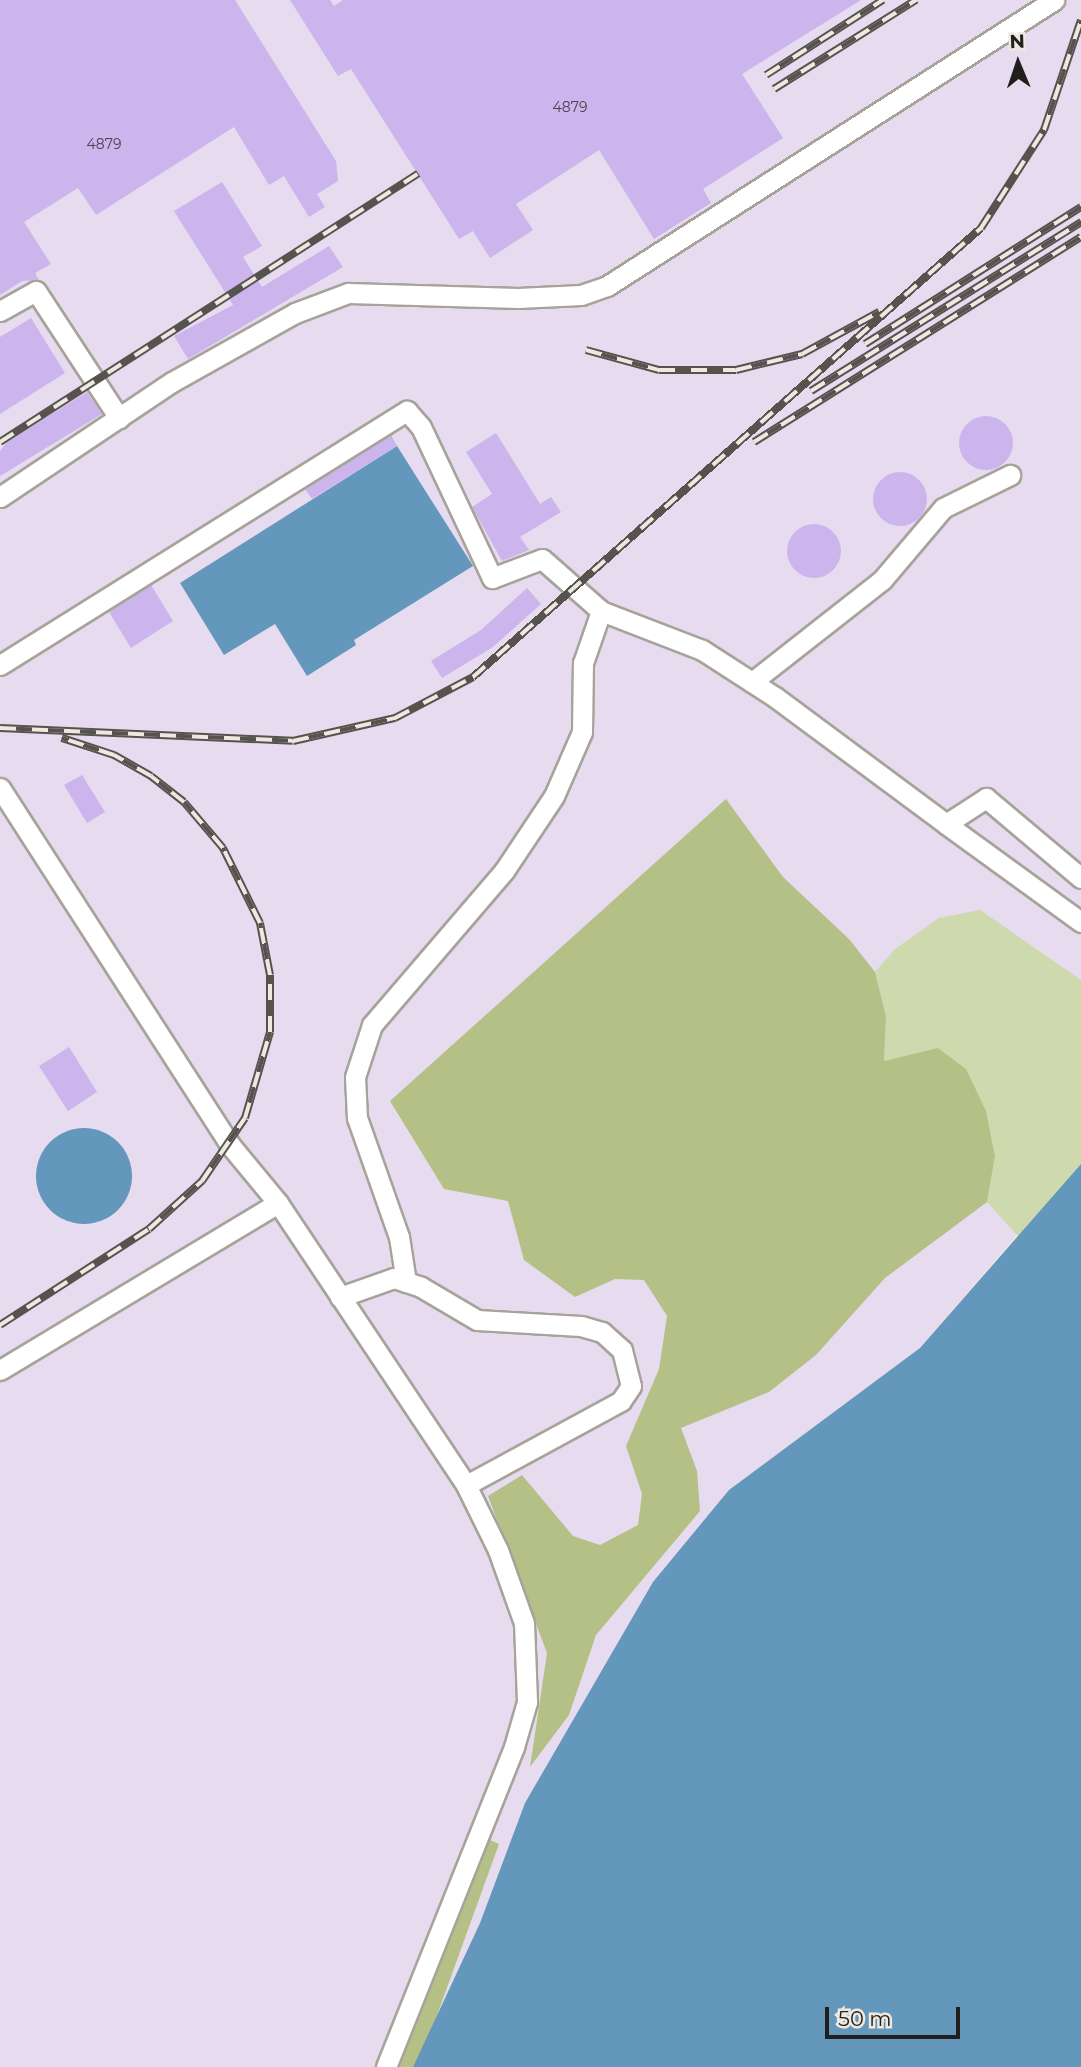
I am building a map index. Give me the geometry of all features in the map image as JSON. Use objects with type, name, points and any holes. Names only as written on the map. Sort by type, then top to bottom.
[{"type":"lane","points":[[0,497],[119,418],[295,313],[348,293],[518,298],[581,295],[607,285],[1054,0]]},
{"type":"lane","points":[[0,311],[36,291],[119,418]]},
{"type":"lane","points":[[0,665],[407,411],[421,427],[492,578],[542,559],[601,611],[702,650],[752,682],[1081,922]]},
{"type":"lane","points":[[752,682],[882,580],[943,508],[1010,475]]},
{"type":"lane","points":[[406,1282],[399,1237],[356,1118],[355,1077],[372,1026],[504,871],[554,796],[582,732],[583,663],[601,611]]},
{"type":"lane","points":[[0,788],[230,1145],[278,1203],[466,1485],[498,1550],[524,1623],[527,1702],[421,1989],[386,2067]]},
{"type":"lane","points":[[946,824],[986,799],[1081,878]]},
{"type":"lane","points":[[0,1370],[278,1203]]},
{"type":"lane","points":[[340,1297],[370,1283],[394,1278],[477,1320],[602,1332],[622,1350],[629,1366],[631,1386],[621,1401],[466,1485]]},
{"type":"shaded area","points":[[0,0],[1081,0],[1081,1159],[920,1348],[729,1490],[525,1803],[480,1923],[413,2067],[0,2067]]},
{"type":"green space","points":[[726,799],[783,877],[849,939],[875,972],[886,1016],[884,1061],[938,1048],[966,1069],[986,1111],[995,1156],[987,1202],[885,1278],[816,1355],[769,1392],[681,1428],[697,1471],[700,1511],[596,1635],[569,1715],[530,1767],[547,1653],[488,1496],[522,1475],[573,1536],[600,1545],[638,1525],[642,1494],[626,1446],[659,1369],[667,1316],[644,1280],[615,1279],[575,1297],[524,1260],[508,1201],[444,1189],[390,1101]]},
{"type":"green space","points":[[980,910],[1081,980],[1081,1164],[1019,1237],[987,1202],[995,1156],[986,1111],[938,1048],[884,1061],[886,1016],[875,972],[895,949],[939,918]]},
{"type":"green space","points":[[488,1839],[499,1844],[427,2043],[413,2067],[393,2067],[414,2031]]},
{"type":"water","points":[[397,446],[473,566],[354,640],[356,645],[307,676],[275,624],[224,655],[180,583]]},
{"type":"water","points":[[84,1128],[102,1132],[118,1142],[128,1158],[132,1176],[128,1194],[118,1210],[102,1220],[84,1224],[66,1220],[50,1210],[40,1194],[36,1176],[40,1158],[50,1142],[66,1132]]},
{"type":"water","points":[[1081,1164],[1081,2067],[413,2067],[480,1923],[525,1803],[653,1582],[729,1490],[920,1348]]},
{"type":"building","points":[[0,0],[235,0],[336,161],[338,181],[317,194],[325,207],[309,217],[284,176],[269,185],[234,127],[96,215],[78,188],[24,222],[51,264],[35,273],[39,280],[22,281],[0,295]]},
{"type":"building","points":[[290,0],[330,0],[334,6],[343,0],[861,0],[742,74],[783,138],[703,189],[711,203],[654,239],[599,150],[516,204],[533,230],[490,258],[473,231],[459,239],[351,69],[338,76]]},
{"type":"building","points":[[222,182],[262,246],[243,257],[262,287],[329,246],[343,267],[188,359],[174,336],[233,305],[174,211]]},
{"type":"building","points":[[31,318],[65,373],[0,414],[0,337]]},
{"type":"building","points":[[87,392],[102,414],[0,476],[0,451],[8,441]]},
{"type":"building","points":[[986,416],[1005,424],[1013,443],[1005,462],[986,470],[967,462],[959,443],[967,424]]},
{"type":"building","points":[[496,433],[540,504],[551,497],[561,512],[520,537],[529,550],[502,561],[472,507],[492,494],[466,452]]},
{"type":"building","points":[[391,435],[397,446],[312,499],[305,489]]},
{"type":"building","points":[[900,472],[919,480],[927,499],[919,518],[900,526],[881,518],[873,499],[881,480]]},
{"type":"building","points":[[814,524],[833,532],[841,551],[833,570],[814,578],[795,570],[787,551],[795,532]]},
{"type":"building","points":[[151,585],[173,621],[131,648],[109,612]]},
{"type":"building","points":[[527,588],[541,604],[493,647],[442,678],[431,661],[481,630]]},
{"type":"building","points":[[82,775],[105,812],[87,823],[64,785]]},
{"type":"building","points":[[69,1047],[97,1092],[68,1111],[39,1066]]},
{"type":"railway","points":[[766,75],[883,0]]},
{"type":"railway","points":[[774,89],[916,0]]},
{"type":"railway","points":[[0,728],[293,741],[395,718],[473,677],[981,228],[1044,130],[1081,20]]},
{"type":"railway","points":[[0,442],[418,174]]},
{"type":"railway","points":[[865,344],[1081,207]]},
{"type":"railway","points":[[811,391],[1081,222]]},
{"type":"railway","points":[[754,442],[1081,237]]},
{"type":"railway","points":[[586,350],[659,370],[736,370],[802,354],[879,312]]},
{"type":"railway","points":[[0,1325],[149,1229],[202,1181],[245,1118],[270,1032],[270,975],[260,923],[223,848],[184,802],[151,776],[114,755],[62,738]]}]
